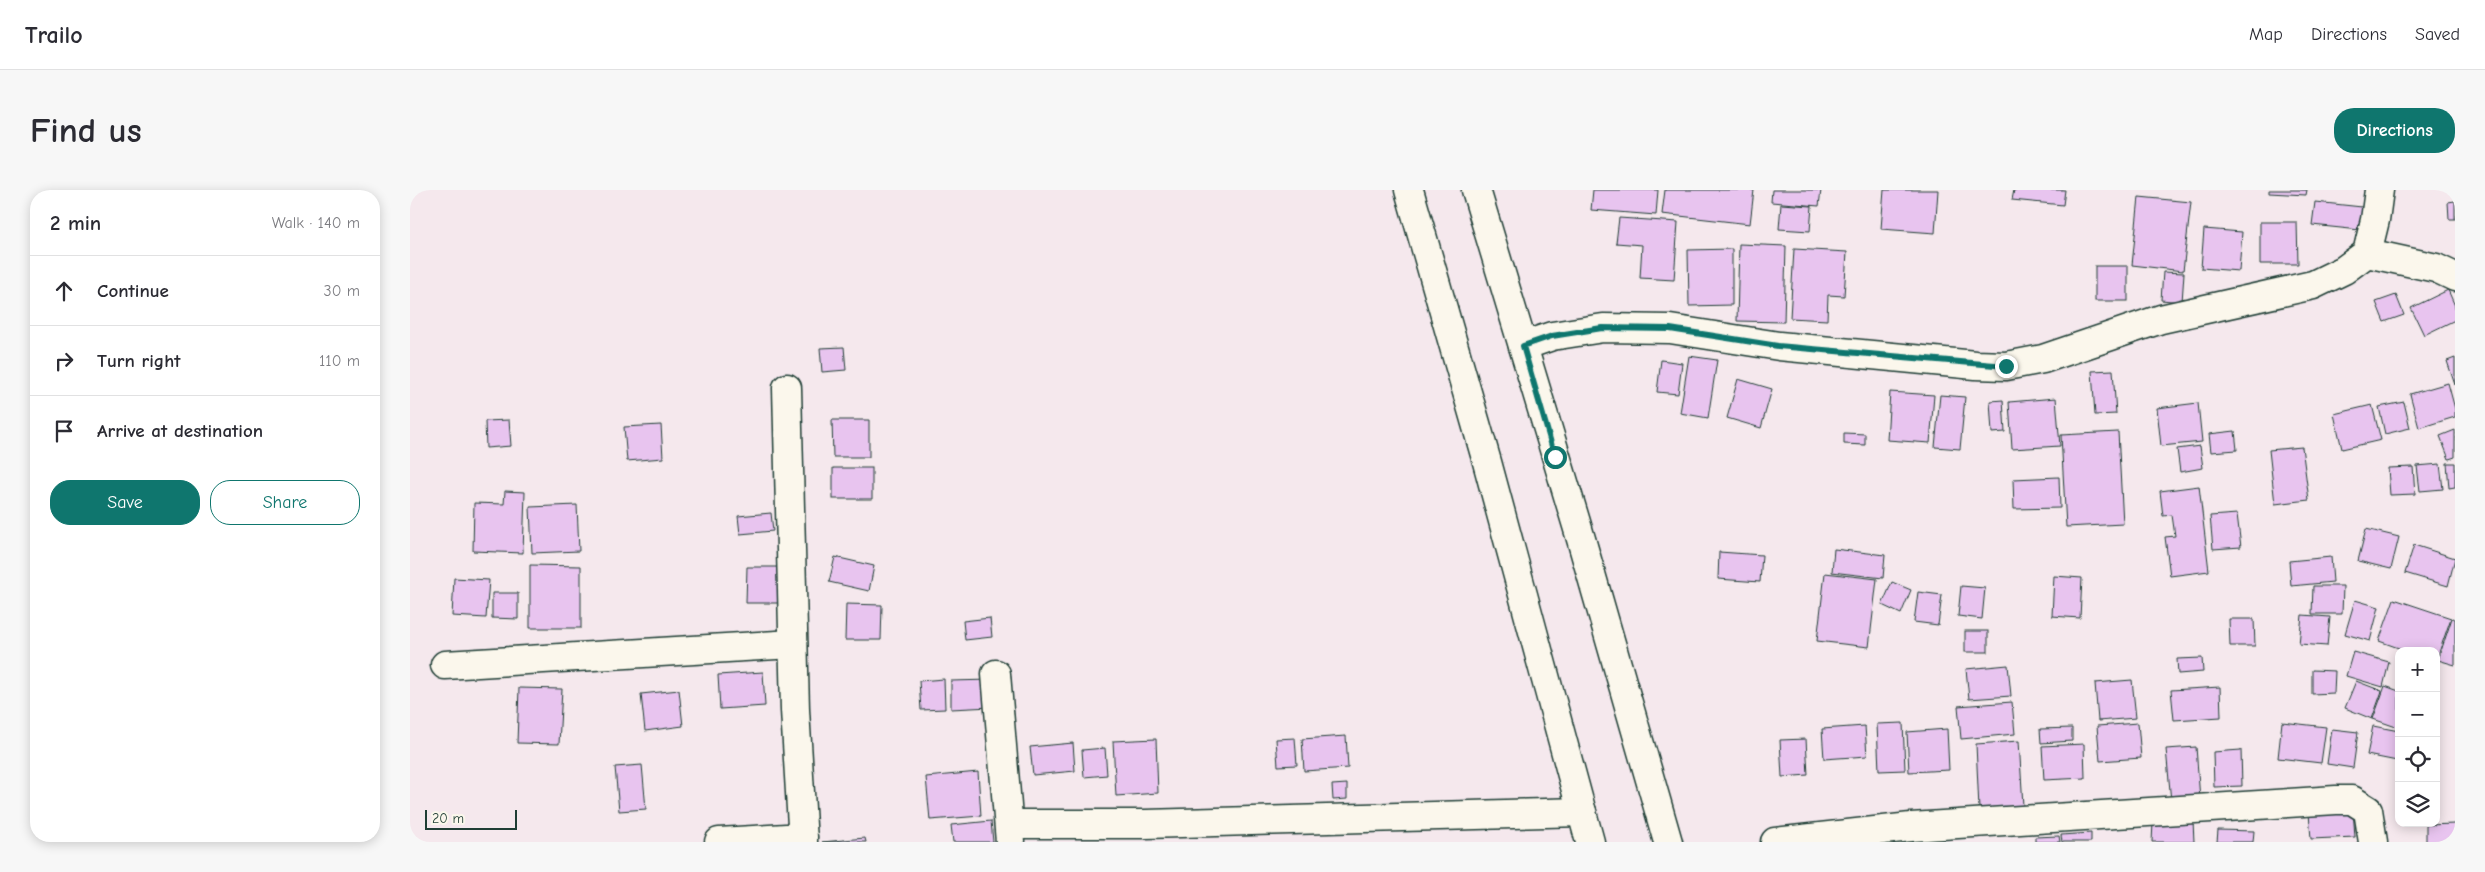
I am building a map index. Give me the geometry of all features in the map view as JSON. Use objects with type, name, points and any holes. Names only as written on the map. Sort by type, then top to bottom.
[{"type":"street","points":[[1409,190],[1489,472],[1590,842]]},
{"type":"street","points":[[1476,190],[1668,842]]},
{"type":"street","points":[[1523,346],[1552,336],[1602,328],[1670,329],[1778,346],[2006,366],[2042,359],[2161,319],[2313,285],[2344,270],[2367,253],[2375,220],[2379,190]]},
{"type":"street","points":[[2367,253],[2436,268],[2455,277]]},
{"type":"street","points":[[719,842],[803,840],[793,644],[787,388]]},
{"type":"street","points":[[446,665],[793,644]]},
{"type":"street","points":[[996,674],[1009,833],[1146,824],[1582,812]]},
{"type":"street","points":[[1775,842],[1911,827],[2336,800],[2352,800],[2368,810],[2373,842]]},
{"type":"building","points":[[1593,190],[1658,190],[1656,215],[1591,210]]},
{"type":"building","points":[[1665,190],[1754,190],[1750,224],[1662,214]]},
{"type":"building","points":[[1772,190],[1821,190],[1819,206],[1771,202]]},
{"type":"building","points":[[1884,190],[1938,190],[1935,233],[1881,229]]},
{"type":"building","points":[[2014,190],[2065,190],[2063,205],[2012,200]]},
{"type":"building","points":[[2269,190],[2307,190],[2306,195],[2269,193]]},
{"type":"building","points":[[2139,197],[2191,202],[2183,271],[2132,265]]},
{"type":"building","points":[[2455,201],[2455,219],[2449,219],[2448,202]]},
{"type":"building","points":[[2315,202],[2362,207],[2360,230],[2312,225]]},
{"type":"building","points":[[1781,204],[1812,206],[1810,231],[1779,229]]},
{"type":"building","points":[[1619,218],[1678,222],[1674,280],[1640,278],[1642,245],[1616,243]]},
{"type":"building","points":[[2260,222],[2297,222],[2298,264],[2260,264]]},
{"type":"building","points":[[2204,229],[2242,232],[2239,271],[2201,268]]},
{"type":"building","points":[[1739,244],[1786,246],[1784,322],[1737,321]]},
{"type":"building","points":[[1732,249],[1732,305],[1689,306],[1688,250]]},
{"type":"building","points":[[1794,249],[1847,252],[1844,296],[1828,295],[1827,320],[1790,318]]},
{"type":"building","points":[[2095,266],[2128,266],[2128,301],[2095,301]]},
{"type":"building","points":[[2163,272],[2184,273],[2182,302],[2161,300]]},
{"type":"building","points":[[2448,290],[2455,306],[2455,320],[2424,335],[2411,308]]},
{"type":"building","points":[[2396,295],[2404,315],[2384,322],[2376,302]]},
{"type":"building","points":[[844,347],[846,370],[822,372],[820,348]]},
{"type":"building","points":[[1689,356],[1717,360],[1708,418],[1680,413]]},
{"type":"building","points":[[2455,358],[2455,385],[2447,361]]},
{"type":"building","points":[[1661,360],[1682,363],[1678,394],[1657,392]]},
{"type":"building","points":[[2113,370],[2116,414],[2095,415],[2092,371]]},
{"type":"building","points":[[1738,379],[1772,389],[1761,428],[1727,418]]},
{"type":"building","points":[[2448,383],[2455,409],[2455,417],[2419,428],[2410,394]]},
{"type":"building","points":[[1890,392],[1934,395],[1930,443],[1887,440]]},
{"type":"building","points":[[1940,395],[1965,397],[1960,449],[1935,447]]},
{"type":"building","points":[[2056,398],[2060,446],[2012,449],[2009,402]]},
{"type":"building","points":[[2003,400],[2005,432],[1992,433],[1990,401]]},
{"type":"building","points":[[2404,402],[2410,428],[2385,434],[2379,407]]},
{"type":"building","points":[[2198,403],[2202,442],[2161,446],[2157,408]]},
{"type":"building","points":[[2372,405],[2381,440],[2342,449],[2334,414]]},
{"type":"building","points":[[509,420],[511,446],[486,448],[485,421]]},
{"type":"building","points":[[832,420],[869,420],[869,457],[833,457]]},
{"type":"building","points":[[661,425],[663,458],[627,461],[624,427]]},
{"type":"building","points":[[2455,430],[2455,457],[2449,459],[2440,436]]},
{"type":"building","points":[[2235,431],[2237,450],[2211,452],[2209,434]]},
{"type":"building","points":[[2118,432],[2123,524],[2066,527],[2061,435]]},
{"type":"building","points":[[1844,433],[1865,434],[1865,445],[1844,444]]},
{"type":"building","points":[[2200,446],[2203,468],[2180,472],[2177,449]]},
{"type":"building","points":[[2302,447],[2309,500],[2275,504],[2269,450]]},
{"type":"building","points":[[2447,463],[2455,463],[2455,487],[2449,488]]},
{"type":"building","points":[[2440,464],[2443,489],[2420,491],[2417,466]]},
{"type":"building","points":[[2413,467],[2415,494],[2390,495],[2388,468]]},
{"type":"building","points":[[833,468],[872,468],[872,499],[833,499]]},
{"type":"building","points":[[2059,477],[2060,508],[2014,509],[2013,479]]},
{"type":"building","points":[[2199,486],[2209,571],[2170,576],[2165,537],[2175,536],[2172,515],[2163,516],[2160,491]]},
{"type":"building","points":[[505,491],[525,492],[523,553],[473,551],[474,503],[504,504]]},
{"type":"building","points":[[577,505],[579,551],[532,553],[530,507]]},
{"type":"building","points":[[771,513],[773,531],[740,534],[738,516]]},
{"type":"building","points":[[2237,514],[2241,547],[2213,549],[2210,516]]},
{"type":"building","points":[[2366,529],[2399,537],[2391,569],[2358,561]]},
{"type":"building","points":[[2414,545],[2455,558],[2448,586],[2405,573]]},
{"type":"building","points":[[1834,549],[1885,555],[1883,578],[1832,572]]},
{"type":"building","points":[[1719,552],[1762,555],[1760,582],[1718,579]]},
{"type":"building","points":[[835,557],[874,566],[869,591],[829,582]]},
{"type":"building","points":[[2331,557],[2333,582],[2291,586],[2289,561]]},
{"type":"building","points":[[530,565],[581,566],[581,628],[530,628]]},
{"type":"building","points":[[747,567],[778,567],[778,603],[746,603]]},
{"type":"building","points":[[1825,573],[1877,579],[1869,647],[1817,641]]},
{"type":"building","points":[[2054,576],[2082,578],[2080,618],[2052,616]]},
{"type":"building","points":[[454,578],[489,580],[486,618],[452,616]]},
{"type":"building","points":[[1892,582],[1911,590],[1901,614],[1882,605]]},
{"type":"building","points":[[1961,586],[1985,588],[1982,619],[1958,616]]},
{"type":"building","points":[[2313,586],[2343,586],[2342,614],[2312,614]]},
{"type":"building","points":[[1918,592],[1942,595],[1938,625],[1914,622]]},
{"type":"building","points":[[492,593],[518,593],[518,619],[492,618]]},
{"type":"building","points":[[2394,599],[2451,618],[2440,650],[2440,647],[2396,647],[2379,641]]},
{"type":"building","points":[[2355,600],[2379,607],[2370,641],[2345,634]]},
{"type":"building","points":[[846,604],[882,605],[881,640],[845,640]]},
{"type":"building","points":[[2302,615],[2330,617],[2327,646],[2299,644]]},
{"type":"building","points":[[990,618],[992,637],[965,640],[963,621]]},
{"type":"building","points":[[2452,618],[2455,619],[2455,665],[2440,661],[2440,654]]},
{"type":"building","points":[[2229,619],[2254,619],[2255,646],[2230,646]]},
{"type":"building","points":[[1965,631],[1988,631],[1988,652],[1965,652]]},
{"type":"building","points":[[2353,652],[2389,662],[2383,687],[2346,676]]},
{"type":"building","points":[[2202,658],[2203,672],[2178,674],[2177,659]]},
{"type":"building","points":[[2008,665],[2011,696],[1969,699],[1966,669]]},
{"type":"building","points":[[2312,670],[2335,671],[2334,693],[2312,694]]},
{"type":"building","points":[[763,672],[765,706],[720,709],[718,675]]},
{"type":"building","points":[[944,679],[945,709],[921,710],[919,681]]},
{"type":"building","points":[[990,680],[991,707],[951,709],[951,681]]},
{"type":"building","points":[[2132,680],[2136,718],[2098,721],[2095,683]]},
{"type":"building","points":[[2356,681],[2382,691],[2372,719],[2345,708]]},
{"type":"building","points":[[2385,686],[2395,690],[2395,727],[2373,719]]},
{"type":"building","points":[[2220,687],[2221,717],[2174,720],[2171,690]]},
{"type":"building","points":[[519,688],[562,689],[559,744],[517,743]]},
{"type":"building","points":[[679,690],[683,726],[645,731],[641,694]]},
{"type":"building","points":[[2012,702],[2015,734],[1961,739],[1958,706]]},
{"type":"building","points":[[2282,722],[2326,727],[2321,763],[2278,758]]},
{"type":"building","points":[[1903,723],[1905,770],[1879,771],[1877,724]]},
{"type":"building","points":[[2138,723],[2141,758],[2100,761],[2097,726]]},
{"type":"building","points":[[1865,726],[1867,756],[1824,759],[1822,729]]},
{"type":"building","points":[[2373,726],[2395,730],[2395,761],[2367,755]]},
{"type":"building","points":[[2072,728],[2072,741],[2041,743],[2040,729]]},
{"type":"building","points":[[1947,729],[1949,770],[1909,772],[1907,732]]},
{"type":"building","points":[[2332,729],[2358,732],[2353,768],[2327,764]]},
{"type":"building","points":[[1346,736],[1348,768],[1304,771],[1302,739]]},
{"type":"building","points":[[1295,738],[1297,765],[1278,766],[1276,739]]},
{"type":"building","points":[[1156,739],[1158,793],[1116,796],[1113,741]]},
{"type":"building","points":[[1806,739],[1808,775],[1782,777],[1780,740]]},
{"type":"building","points":[[2019,741],[2023,806],[1979,809],[1976,744]]},
{"type":"building","points":[[1073,743],[1075,771],[1033,775],[1030,747]]},
{"type":"building","points":[[2084,744],[2085,778],[2044,780],[2042,746]]},
{"type":"building","points":[[2196,747],[2200,799],[2171,801],[2166,749]]},
{"type":"building","points":[[1105,748],[1107,775],[1084,777],[1082,750]]},
{"type":"building","points":[[2241,750],[2242,786],[2214,787],[2213,752]]},
{"type":"building","points":[[642,765],[646,809],[619,811],[615,767]]},
{"type":"building","points":[[978,772],[981,816],[930,820],[926,777]]},
{"type":"building","points":[[1347,784],[1347,799],[1333,800],[1332,785]]},
{"type":"building","points":[[2353,810],[2355,837],[2311,839],[2309,813]]},
{"type":"building","points":[[991,821],[993,842],[953,842],[951,825]]},
{"type":"building","points":[[2193,821],[2194,842],[2152,842],[2153,822]]},
{"type":"building","points":[[2455,824],[2455,842],[2426,842],[2426,827],[2440,827],[2440,825]]},
{"type":"building","points":[[2218,830],[2254,831],[2253,842],[2217,842]]},
{"type":"building","points":[[2091,833],[2091,842],[2062,842],[2061,835]]},
{"type":"building","points":[[2059,836],[2060,842],[2035,842],[2035,837]]},
{"type":"building","points":[[865,838],[866,842],[822,842]]},
{"type":"route","points":[[1555,457],[1523,346],[1552,336],[1602,328],[1670,329],[1778,346],[1976,365],[2006,366]]}]
